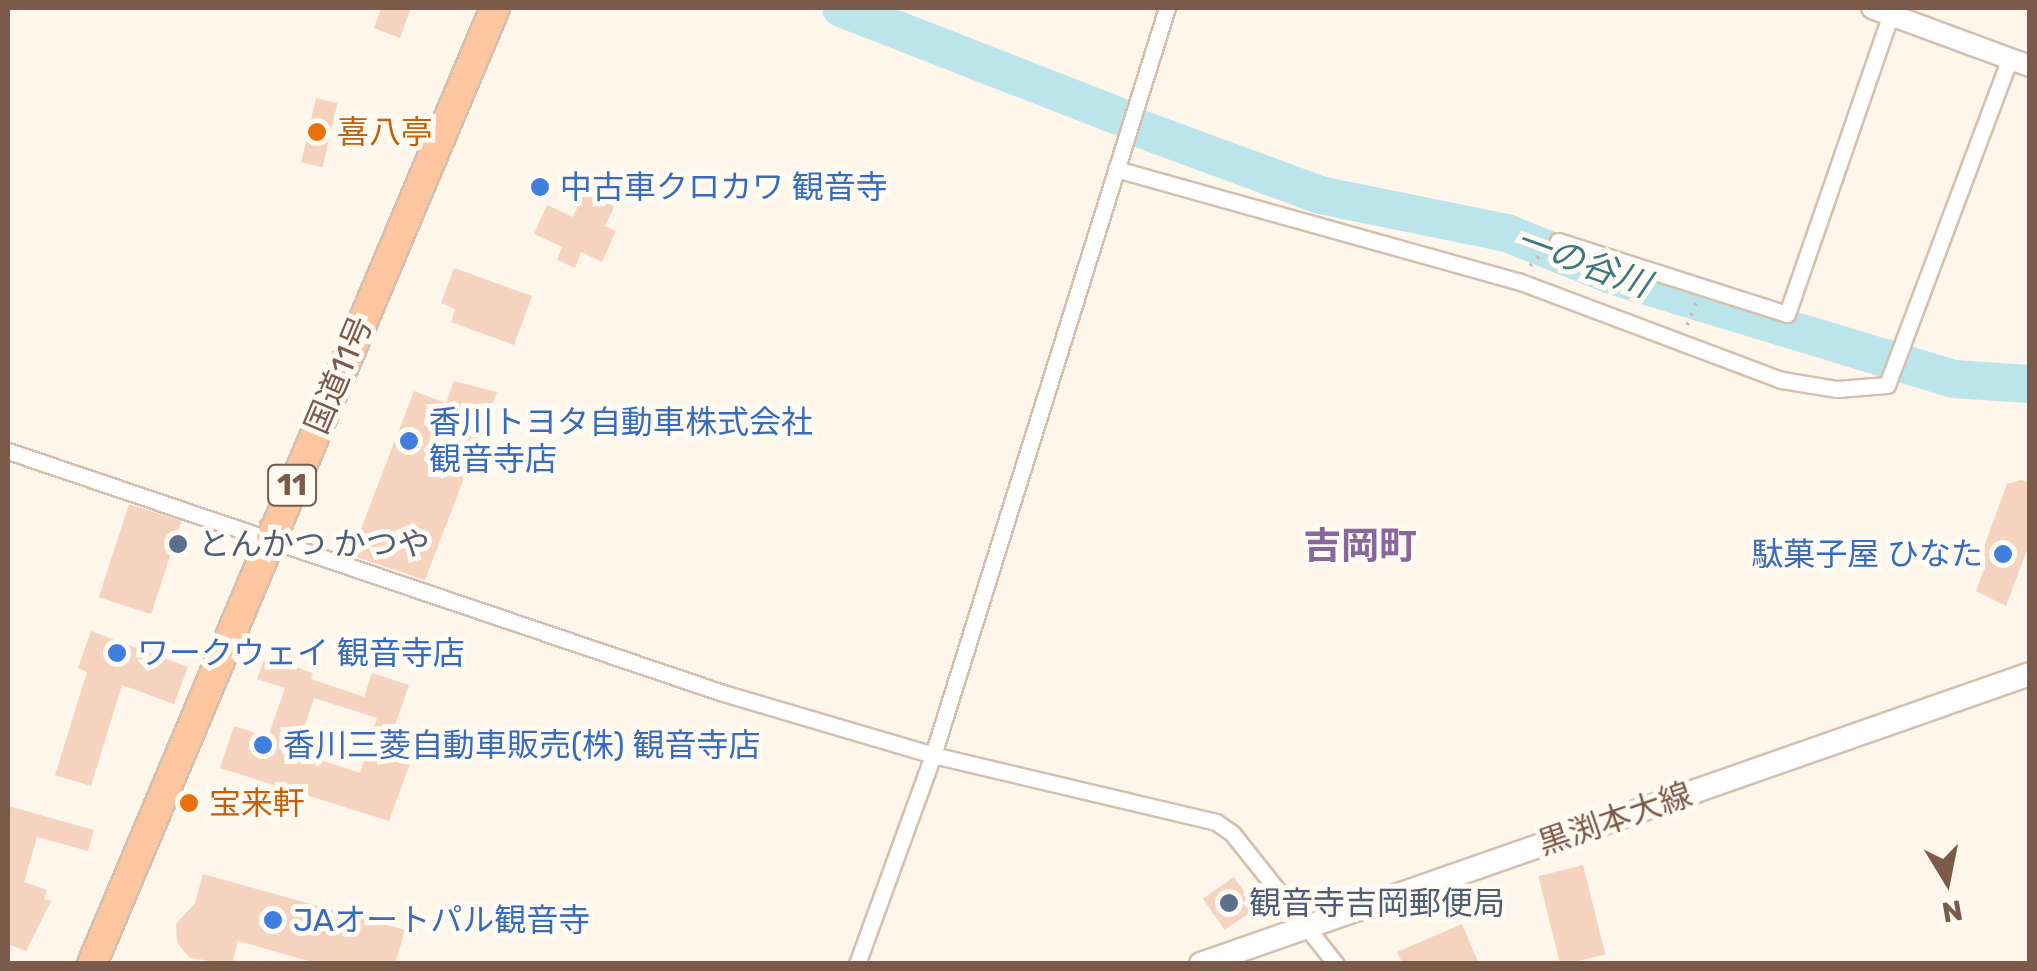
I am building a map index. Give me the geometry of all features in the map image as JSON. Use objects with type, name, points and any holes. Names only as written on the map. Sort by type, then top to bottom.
[{"type":"highway","name":"国道11号","points":[[92,964],[495,8]]},
{"type":"main road","name":"黒渕本大線","points":[[1200,964],[2030,674]]},
{"type":"street","points":[[857,964],[933,755],[1166,8]]},
{"type":"street","points":[[1116,168],[1518,282],[1682,339],[1782,380],[1837,389],[1887,386],[2020,62],[1882,11],[1788,314],[1558,241]]},
{"type":"street","points":[[8,452],[274,531],[724,692],[933,755],[1216,822],[1232,833],[1302,928],[1336,964]]},
{"type":"path","points":[[1682,339],[1694,308]]},
{"type":"building","points":[[381,8],[411,8],[400,38],[374,28]]},
{"type":"building","name":"喜八亭","points":[[316,98],[337,103],[323,167],[301,162]]},
{"type":"building","points":[[587,185],[618,198],[605,226],[616,231],[602,262],[581,252],[575,268],[557,260],[562,247],[534,234],[547,205],[573,217]]},
{"type":"building","points":[[454,268],[532,296],[514,345],[451,322],[455,309],[441,303]]},
{"type":"building","points":[[454,381],[497,392],[425,580],[351,555],[414,391],[446,403]]},
{"type":"building","name":"駄菓子屋 ひなた","points":[[2021,480],[2030,483],[2030,542],[2006,606],[1976,591],[1984,569],[1977,566],[2007,484]]},
{"type":"building","points":[[129,504],[181,521],[151,614],[99,597]]},
{"type":"building","points":[[91,631],[188,667],[174,704],[122,685],[91,786],[55,775],[87,672],[78,668]]},
{"type":"building","points":[[286,645],[301,649],[295,667],[313,673],[311,679],[364,697],[372,673],[409,685],[393,731],[419,739],[389,821],[220,768],[234,726],[268,737],[285,688],[257,679],[264,660],[279,665]],"holes":[[[314,698],[377,718],[360,773],[296,752]]]},
{"type":"building","points":[[8,806],[94,830],[88,851],[37,837],[24,882],[47,890],[44,899],[51,901],[26,951],[8,944]]},
{"type":"building","points":[[1583,865],[1605,954],[1560,964],[1538,876]]},
{"type":"building","name":"JAオートパル観音寺","points":[[203,874],[405,930],[395,964],[319,964],[238,941],[232,964],[190,958],[177,943],[176,924],[195,903]]},
{"type":"building","points":[[1234,877],[1256,908],[1225,930],[1203,899]]},
{"type":"building","points":[[1462,924],[1479,964],[1403,964],[1397,952]]},
{"type":"waterway","name":"一の谷川","points":[[841,8],[1118,116]]},
{"type":"waterway","name":"一の谷川","points":[[1138,128],[1320,195],[1507,233],[1611,275],[1953,379],[2030,384]]},
{"type":"place","name":"喜八亭","points":[[317,132]]},
{"type":"place","name":"中古車クロカワ 観音寺","points":[[540,187]]},
{"type":"place","name":"香川トヨタ自動車株式会社 観音寺店","points":[[409,441]]},
{"type":"place","name":"とんかつ かつや","points":[[178,544]]},
{"type":"place","name":"駄菓子屋 ひなた","points":[[2003,554]]},
{"type":"place","name":"ワークウェイ 観音寺店","points":[[117,653]]},
{"type":"place","name":"香川三菱自動車販売(株) 観音寺店","points":[[263,745]]},
{"type":"place","name":"宝来軒","points":[[189,803]]},
{"type":"place","name":"観音寺吉岡郵便局","points":[[1229,903]]},
{"type":"place","name":"JAオートパル観音寺","points":[[273,920]]},
{"type":"district","name":"吉岡町","points":[[1360,547]]}]
